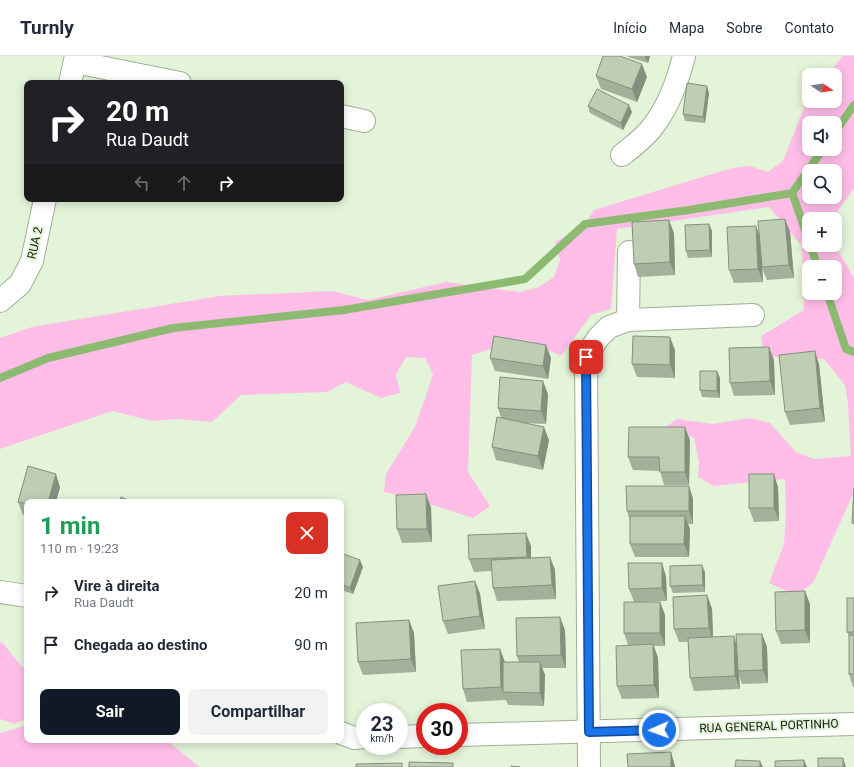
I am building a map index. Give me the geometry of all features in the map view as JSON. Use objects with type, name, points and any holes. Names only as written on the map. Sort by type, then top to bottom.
[{"type":"street","points":[[622,155],[642,139],[654,125],[674,89],[684,56]]},
{"type":"street","points":[[71,80],[76,59],[167,80]]},
{"type":"street","points":[[344,117],[364,121]]},
{"type":"street","name":"RUA 2","points":[[0,301],[20,284],[32,261],[44,202]]},
{"type":"street","points":[[628,320],[629,252]]},
{"type":"street","points":[[589,767],[586,357],[598,338],[609,327],[628,320],[753,315]]},
{"type":"street","points":[[0,592],[24,596]]},
{"type":"street","name":"RUA GENERAL PORTINHO","points":[[468,735],[854,724]]},
{"type":"street","points":[[344,734],[356,738]]},
{"type":"shaded area","points":[[842,56],[854,56],[854,188],[837,212],[802,212],[802,246],[769,207],[617,229],[611,309],[591,315],[561,356],[526,340],[502,345],[472,355],[468,472],[490,506],[473,518],[408,497],[384,492],[386,474],[415,427],[433,375],[425,358],[406,357],[396,374],[400,393],[381,398],[346,382],[327,392],[241,395],[212,422],[177,419],[153,421],[112,411],[0,449],[0,338],[32,327],[219,296],[332,291],[368,300],[446,282],[520,292],[539,287],[554,277],[560,260],[555,242],[585,224],[594,210],[732,168],[750,166],[768,172],[783,161],[804,108],[842,108],[842,68],[833,68]]},
{"type":"shaded area","points":[[802,252],[839,252],[854,278],[854,492],[813,583],[796,595],[769,583],[784,544],[786,514],[785,479],[714,486],[698,477],[699,463],[694,438],[666,427],[677,419],[713,424],[750,418],[770,423],[796,452],[814,459],[851,456],[848,404],[845,385],[824,359],[789,359],[763,355],[761,336],[804,310],[804,300],[842,300],[842,260],[802,260]]},
{"type":"shaded area","points":[[0,642],[3,643],[21,666],[24,668],[24,719],[14,724],[0,719]]},
{"type":"shaded area","points":[[24,726],[24,743],[170,743],[200,767],[0,767],[0,733]]},
{"type":"building","points":[[603,56],[620,56],[642,64],[632,89],[596,76]]},
{"type":"building","points":[[687,83],[707,86],[703,117],[683,114]]},
{"type":"building","points":[[597,89],[629,105],[621,123],[588,106]]},
{"type":"building","points":[[785,219],[789,265],[762,267],[758,221]]},
{"type":"building","points":[[669,220],[670,262],[634,264],[632,222]]},
{"type":"building","points":[[709,224],[710,250],[686,251],[685,225]]},
{"type":"building","points":[[756,226],[758,269],[729,270],[727,227]]},
{"type":"building","points":[[494,336],[546,345],[543,366],[490,358]]},
{"type":"building","points":[[633,336],[670,337],[670,365],[632,364]]},
{"type":"building","points":[[769,347],[770,381],[730,383],[729,348]]},
{"type":"building","points":[[815,351],[820,408],[785,412],[779,355]]},
{"type":"building","points":[[700,371],[717,371],[717,391],[700,390]]},
{"type":"building","points":[[500,377],[543,381],[541,411],[498,408]]},
{"type":"building","points":[[497,417],[544,427],[538,456],[492,447]]},
{"type":"building","points":[[629,427],[685,427],[685,472],[660,472],[659,457],[628,457]]},
{"type":"building","points":[[28,466],[56,474],[49,499],[24,499],[24,503],[18,502]]},
{"type":"building","points":[[749,474],[774,474],[774,508],[749,508]]},
{"type":"building","points":[[626,486],[689,486],[689,511],[627,511]]},
{"type":"building","points":[[854,488],[854,524],[852,523]]},
{"type":"building","points":[[426,494],[427,529],[397,529],[396,495]]},
{"type":"building","points":[[630,516],[685,516],[684,544],[630,544]]},
{"type":"building","points":[[526,533],[527,557],[469,559],[468,535]]},
{"type":"building","points":[[344,554],[360,560],[350,588],[344,585]]},
{"type":"building","points":[[550,557],[552,585],[493,588],[491,560]]},
{"type":"building","points":[[628,563],[662,563],[662,588],[629,589]]},
{"type":"building","points":[[702,565],[703,585],[670,586],[670,566]]},
{"type":"building","points":[[475,581],[480,616],[443,621],[438,586]]},
{"type":"building","points":[[805,591],[805,630],[776,631],[775,592]]},
{"type":"building","points":[[707,595],[709,628],[674,629],[673,597]]},
{"type":"building","points":[[847,598],[854,598],[854,632],[847,632]]},
{"type":"building","points":[[624,602],[660,602],[660,633],[624,633]]},
{"type":"building","points":[[560,617],[561,655],[517,656],[516,618]]},
{"type":"building","points":[[409,620],[411,659],[358,662],[356,623]]},
{"type":"building","points":[[736,634],[762,634],[763,670],[738,671]]},
{"type":"building","points":[[849,635],[854,635],[854,674],[849,674]]},
{"type":"building","points":[[734,636],[735,676],[690,678],[688,638]]},
{"type":"building","points":[[653,644],[654,685],[617,686],[616,646]]},
{"type":"building","points":[[500,649],[501,687],[463,689],[461,650]]},
{"type":"building","points":[[503,662],[540,662],[540,693],[503,692]]},
{"type":"building","points":[[671,752],[671,767],[628,767],[627,754]]},
{"type":"building","points":[[818,758],[843,758],[843,767],[818,767]]},
{"type":"building","points":[[736,760],[760,761],[760,767],[735,767]]},
{"type":"building","points":[[804,760],[804,767],[775,767],[775,761]]},
{"type":"building","points":[[409,762],[453,763],[453,767],[409,767]]},
{"type":"building","points":[[402,763],[402,767],[356,767],[356,764]]},
{"type":"waterway","points":[[842,122],[854,105]]},
{"type":"waterway","points":[[0,378],[48,358],[173,328],[344,310],[525,279],[585,224],[689,210],[792,193],[818,156]]},
{"type":"waterway","points":[[792,193],[802,221]]},
{"type":"waterway","points":[[813,252],[815,260]]},
{"type":"waterway","points":[[829,300],[846,349],[854,352]]},
{"type":"route","points":[[586,357],[589,732],[659,730]]}]
